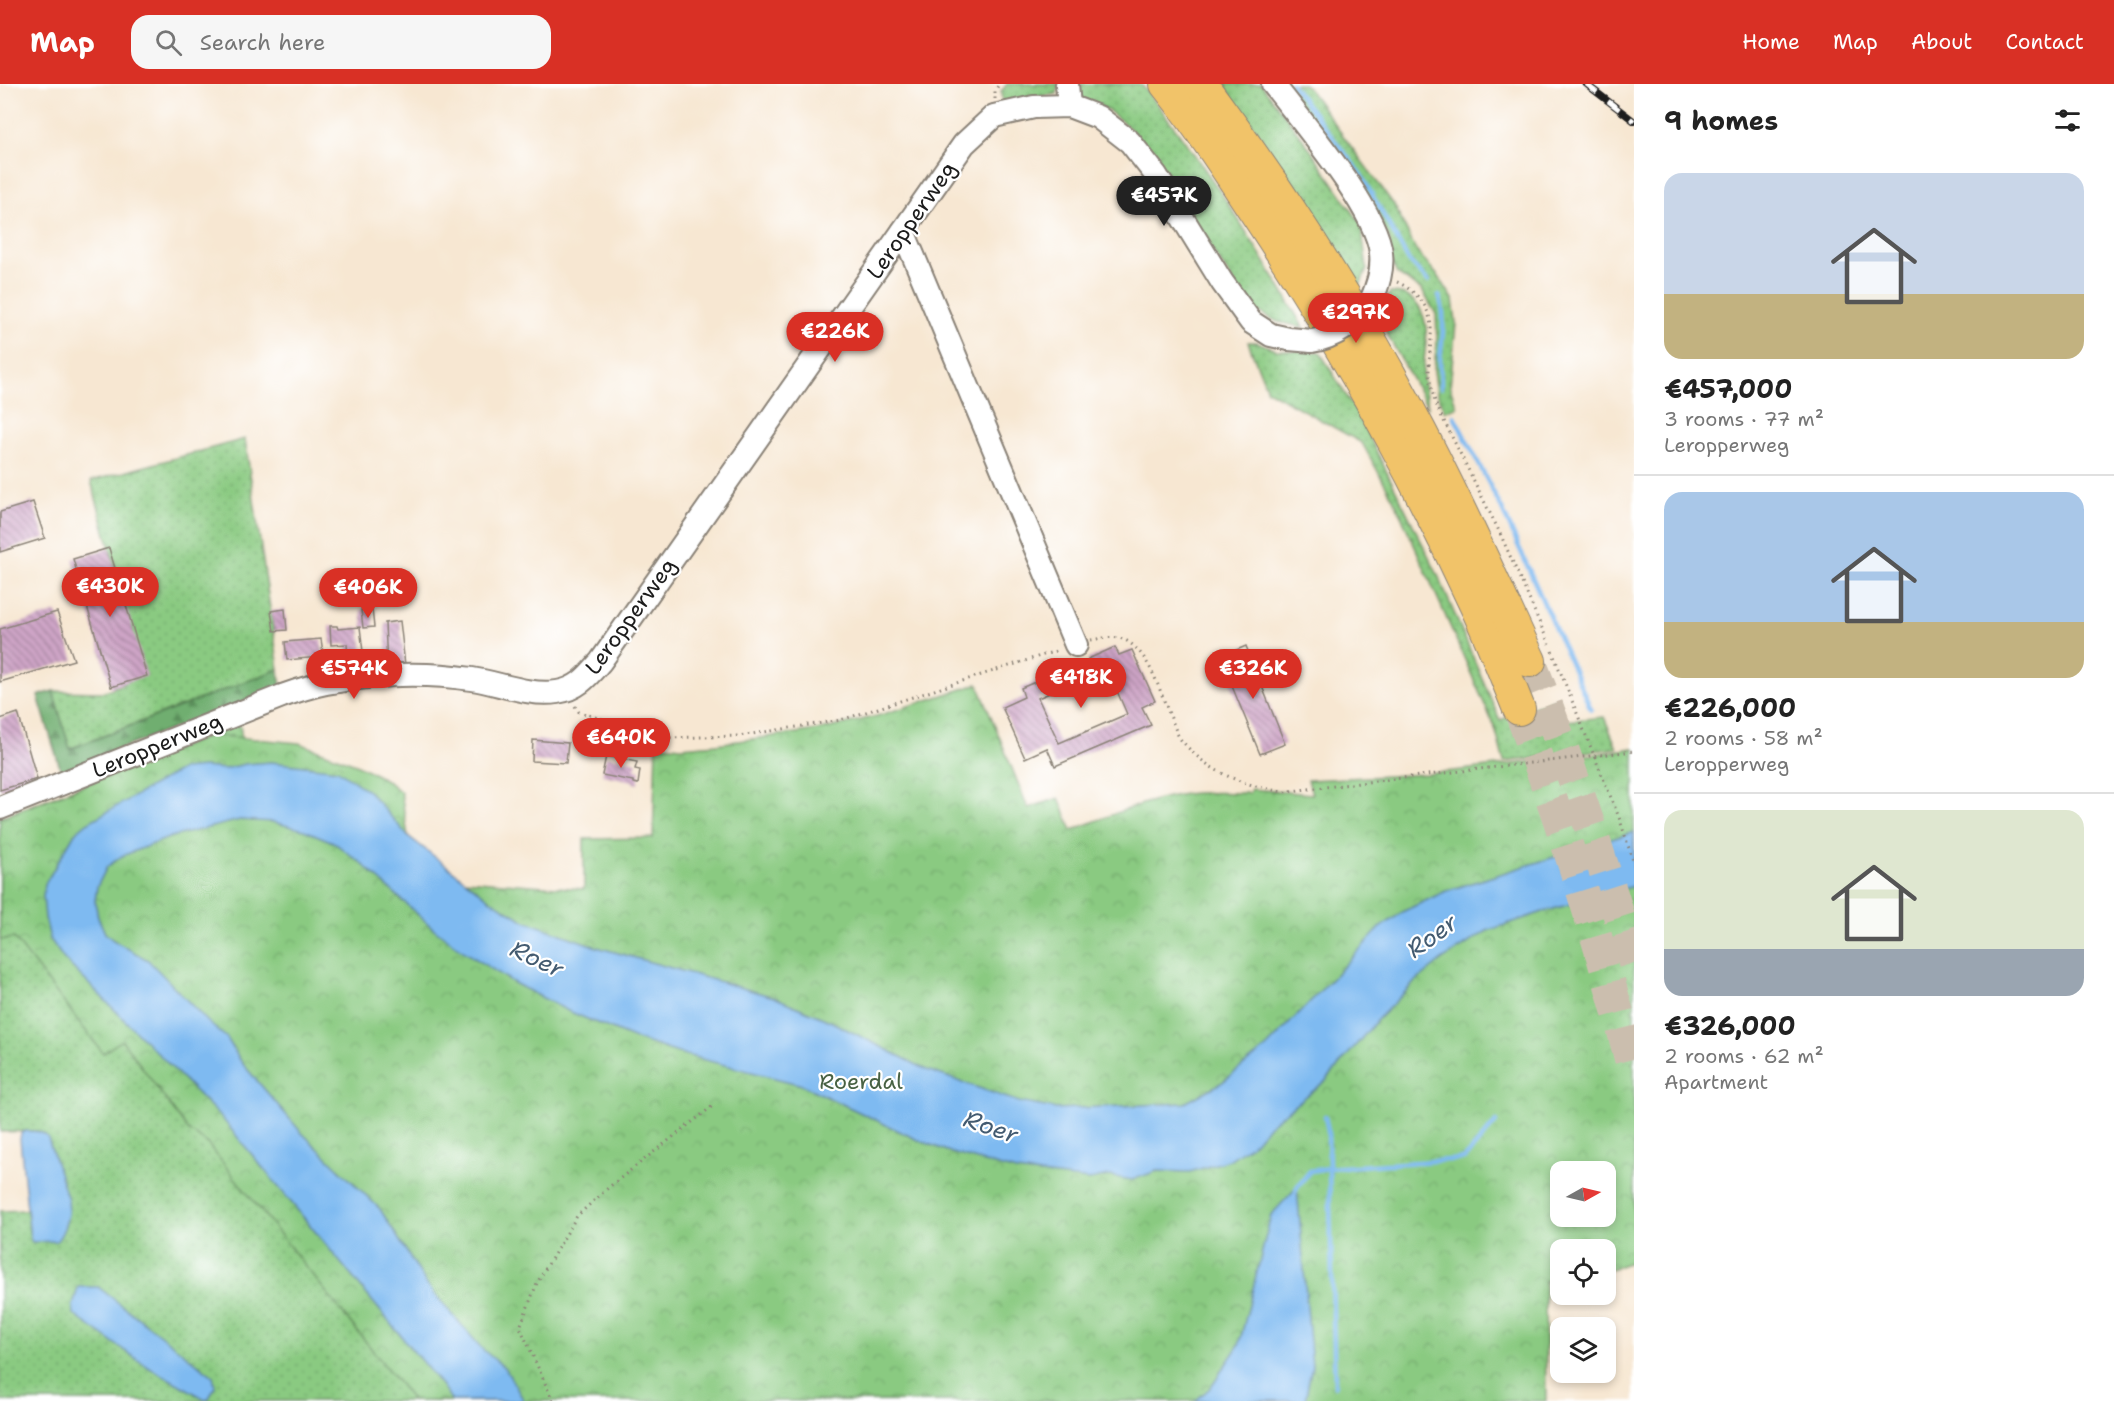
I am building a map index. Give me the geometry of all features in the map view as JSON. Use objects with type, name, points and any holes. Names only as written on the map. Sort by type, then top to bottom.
[{"type":"highway","points":[[1166,84],[1228,170],[1295,272],[1365,388],[1476,605],[1519,709]]},
{"type":"highway","points":[[1201,84],[1299,225],[1403,399],[1452,493],[1530,661]]},
{"type":"street","name":"Leropperweg","points":[[0,808],[282,696],[324,683],[371,677],[428,675],[471,679],[541,693],[578,686],[601,661],[964,144],[994,116],[1035,107],[1068,95],[1130,142],[1156,175],[1221,282],[1251,322],[1271,335],[1289,339],[1312,341],[1329,337],[1340,331],[1362,314],[1371,301],[1380,278],[1382,264],[1375,230],[1323,149],[1273,84]]},
{"type":"street","points":[[903,231],[1076,645]]},
{"type":"path","points":[[1389,280],[1413,292],[1424,302],[1429,313],[1432,327],[1430,385],[1437,407],[1523,583],[1562,672],[1620,820],[1634,864]]},
{"type":"path","points":[[567,689],[579,712],[664,738],[739,736],[841,720],[1076,645],[1106,638],[1126,640],[1143,656],[1180,739],[1195,755],[1219,773],[1247,785],[1282,792],[1634,751]]},
{"type":"path","points":[[553,1401],[519,1327],[537,1283],[577,1216],[609,1187],[714,1106]]},
{"type":"green space","points":[[1007,84],[1059,84],[1057,94],[1002,102],[1001,92]]},
{"type":"green space","points":[[1074,84],[1141,84],[1227,202],[1303,327],[1278,322],[1250,307],[1132,130],[1109,111],[1079,98]]},
{"type":"green space","points":[[1223,84],[1261,84],[1308,146],[1361,224],[1367,269],[1359,288],[1314,213]]},
{"type":"green space","points":[[1285,84],[1304,84],[1311,92],[1394,205],[1417,252],[1439,277],[1453,299],[1456,323],[1450,387],[1457,407],[1445,411],[1437,393],[1434,371],[1437,337],[1436,314],[1422,290],[1397,274],[1391,261],[1390,241],[1378,215]]},
{"type":"green space","points":[[1390,293],[1409,297],[1423,314],[1426,339],[1423,379],[1428,408],[1376,314]]},
{"type":"green space","points":[[1248,342],[1257,342],[1277,350],[1320,352],[1361,420],[1437,573],[1500,720],[1555,699],[1566,721],[1604,717],[1617,748],[1504,762],[1495,728],[1396,504],[1362,443],[1267,390]]},
{"type":"green space","points":[[245,439],[279,669],[69,749],[53,691],[102,692],[124,684],[97,578],[117,573],[91,481]]},
{"type":"green space","points":[[279,669],[281,688],[61,771],[38,696],[53,691],[70,749]]},
{"type":"green space","name":"Roerdal","points":[[978,684],[1028,808],[1059,798],[1072,830],[1138,805],[1179,795],[1249,793],[1251,789],[1312,794],[1308,780],[1428,774],[1634,748],[1634,1261],[1616,1267],[1616,1239],[1550,1239],[1550,1284],[1545,1280],[1546,1401],[413,1401],[207,1143],[188,1130],[122,1040],[103,1053],[14,938],[0,940],[0,818],[212,735],[299,743],[356,764],[386,780],[401,792],[408,836],[464,880],[584,889],[584,839],[653,838],[656,744],[681,747],[716,744],[825,729],[877,716]]},
{"type":"green space","points":[[240,724],[245,764],[452,1401],[0,1401],[0,1211],[27,1210],[30,1238],[37,1131],[0,1132],[0,817]]},
{"type":"water","name":"Roer","points":[[271,762],[338,770],[369,792],[408,836],[492,901],[525,921],[597,947],[774,997],[830,1021],[927,1070],[1019,1102],[1056,1109],[1185,1103],[1221,1083],[1267,1047],[1381,927],[1406,910],[1446,891],[1634,832],[1634,886],[1487,931],[1442,960],[1415,982],[1377,1020],[1326,1081],[1269,1125],[1255,1142],[1229,1160],[1190,1172],[1157,1171],[1132,1180],[1110,1176],[1089,1180],[1016,1171],[952,1153],[916,1139],[802,1085],[678,1053],[633,1038],[568,1011],[514,983],[463,951],[434,929],[360,862],[333,842],[304,830],[273,822],[240,820],[171,837],[122,856],[107,867],[97,887],[95,901],[98,917],[105,933],[114,941],[148,960],[210,1024],[227,1038],[242,1063],[301,1132],[380,1209],[428,1286],[483,1350],[505,1368],[524,1401],[452,1401],[221,1117],[63,958],[50,939],[43,896],[45,884],[75,833],[87,823],[182,769],[204,767],[224,769],[245,764]]},
{"type":"water","points":[[40,1132],[48,1138],[68,1200],[66,1222],[57,1241],[32,1242],[30,1238],[20,1139],[21,1133]]},
{"type":"water","points":[[1297,1187],[1312,1366],[1305,1401],[1195,1401],[1210,1388],[1239,1345],[1271,1215]]},
{"type":"water","points":[[78,1287],[98,1287],[213,1376],[215,1387],[209,1398],[205,1399],[148,1367],[78,1318],[74,1314],[73,1306]]},
{"type":"building","points":[[33,502],[45,538],[0,552],[0,512]]},
{"type":"building","points":[[109,548],[147,676],[111,687],[73,559]]},
{"type":"building","points":[[285,609],[287,630],[274,631],[271,611]]},
{"type":"building","points":[[372,609],[374,627],[363,628],[361,610]]},
{"type":"building","points":[[57,612],[74,660],[0,682],[0,629]]},
{"type":"building","points":[[400,621],[405,665],[387,666],[385,623]]},
{"type":"building","points":[[330,626],[337,626],[338,629],[360,627],[365,668],[349,670],[347,644],[331,645]]},
{"type":"building","points":[[321,639],[325,666],[319,667],[319,657],[287,660],[285,642]]},
{"type":"building","points":[[1246,646],[1285,744],[1260,754],[1220,657]]},
{"type":"building","points":[[1115,647],[1119,655],[1132,650],[1155,701],[1142,707],[1151,725],[1055,766],[1047,748],[1025,758],[1002,707],[1024,697],[1021,688],[1078,664],[1085,678],[1038,698],[1059,743],[1127,714],[1107,668],[1094,674],[1088,659]]},
{"type":"building","points":[[18,713],[37,779],[0,790],[0,719]]},
{"type":"building","points":[[533,740],[568,743],[566,763],[532,761]]},
{"type":"building","points":[[606,756],[637,762],[635,769],[640,770],[638,784],[602,775]]},
{"type":"waterway","points":[[1291,84],[1360,173],[1409,261],[1428,281]]},
{"type":"waterway","points":[[1439,296],[1443,319],[1440,359],[1441,388]]},
{"type":"waterway","points":[[1454,416],[1502,509],[1591,709]]},
{"type":"waterway","points":[[1325,1117],[1328,1130],[1335,1386]]},
{"type":"waterway","points":[[1296,1191],[1310,1171],[1464,1159],[1496,1122]]},
{"type":"tunnel","points":[[1530,661],[1585,811],[1634,963]]},
{"type":"tunnel","points":[[1519,709],[1582,890],[1634,1074]]},
{"type":"railway","points":[[1586,84],[1634,121]]}]
